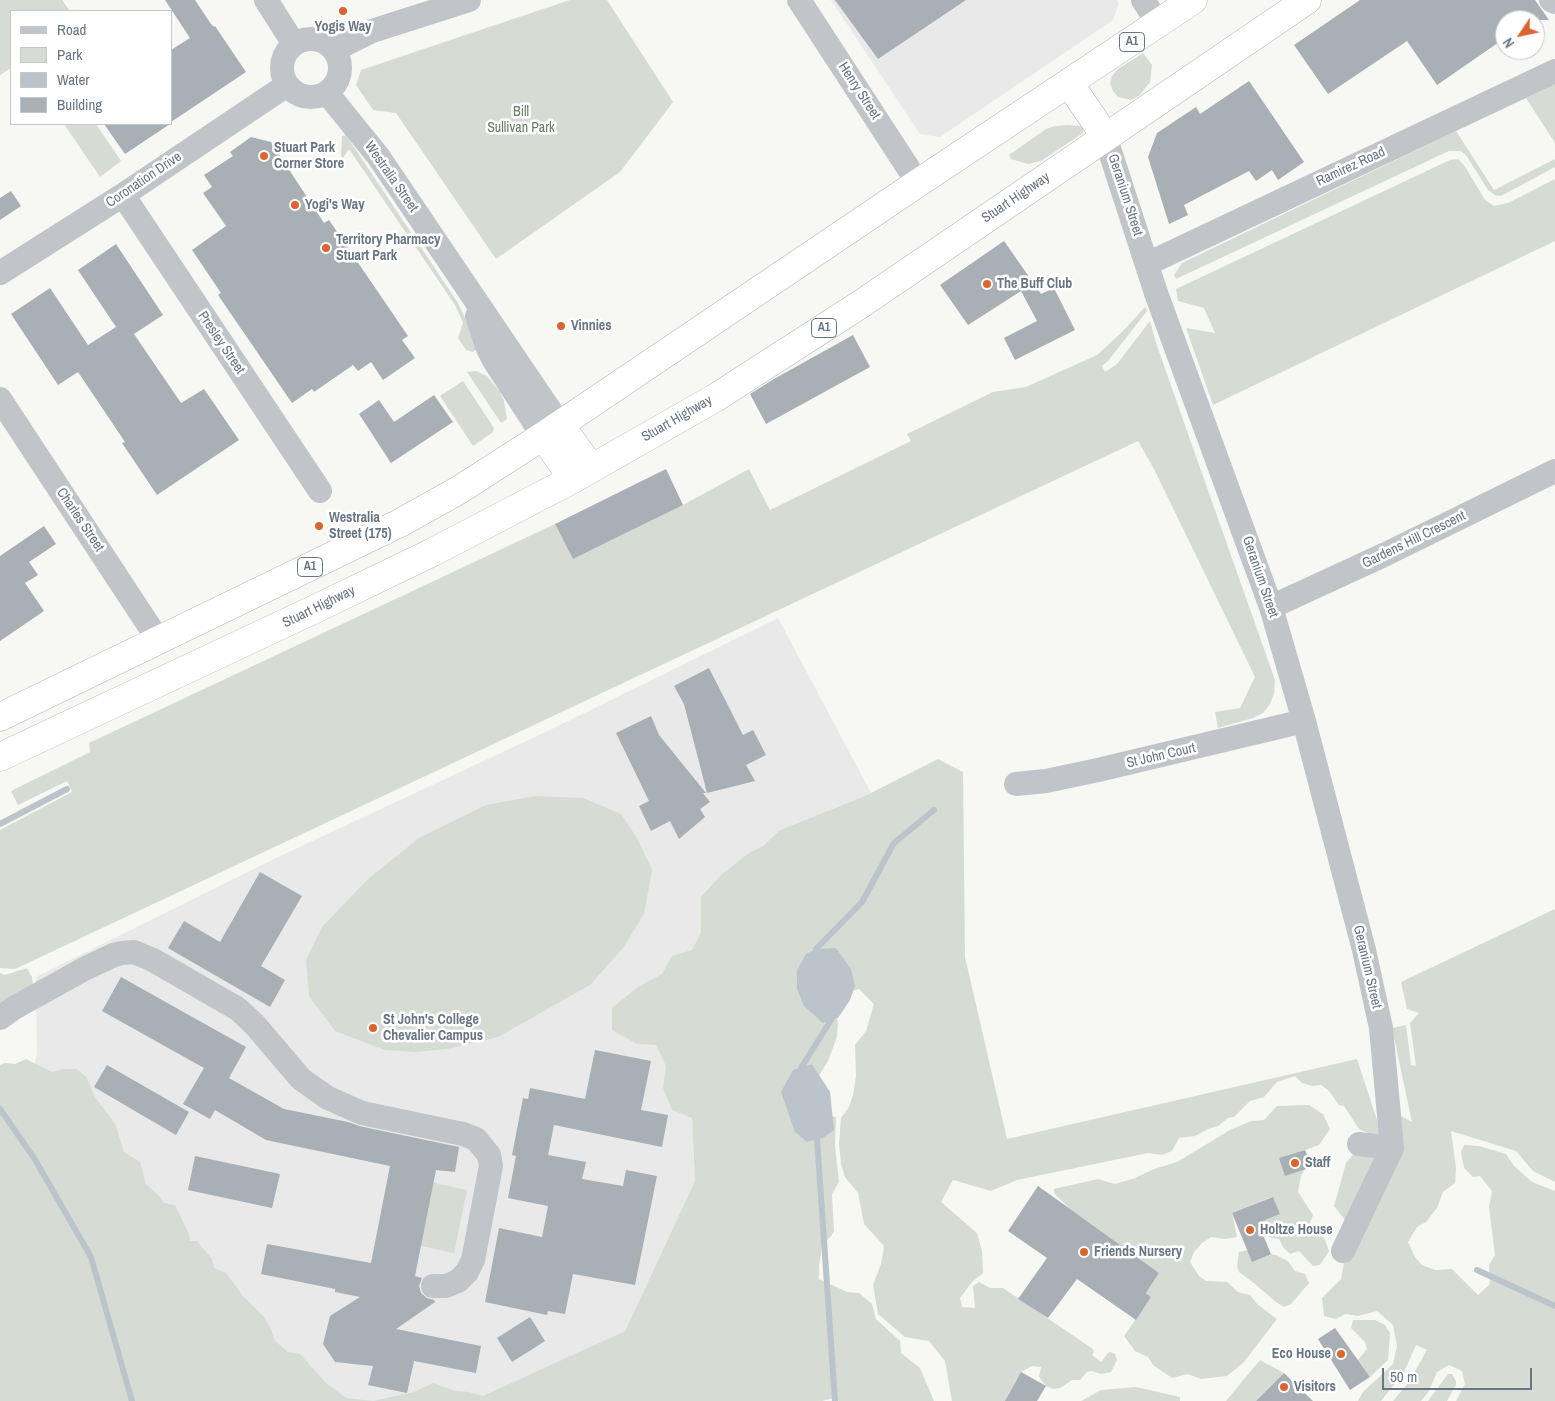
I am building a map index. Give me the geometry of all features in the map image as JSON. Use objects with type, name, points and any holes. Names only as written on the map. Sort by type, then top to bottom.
[{"type":"highway","name":"A1","points":[[0,717],[427,509],[552,430],[918,183],[1194,0]]},
{"type":"highway","name":"Stuart Highway","points":[[0,757],[433,552],[582,474],[714,398],[861,304],[1307,0]]},
{"type":"highway","points":[[1069,83],[1106,136]]},
{"type":"highway","name":"Westralia Street","points":[[552,430],[582,474]]},
{"type":"highway","points":[[159,641],[178,673]]},
{"type":"street","points":[[266,0],[294,44]]},
{"type":"street","points":[[334,50],[372,31],[469,0]]},
{"type":"street","name":"Henry Street","points":[[799,0],[918,183]]},
{"type":"street","points":[[1143,0],[1159,24]]},
{"type":"street","points":[[1551,0],[1555,2]]},
{"type":"street","points":[[311,38],[328,44],[334,50],[339,59],[339,78],[327,93],[319,96],[301,96],[286,85],[281,67],[283,58],[294,44],[311,38]]},
{"type":"street","name":"Ramirez Road","points":[[1147,264],[1555,71]]},
{"type":"street","name":"Coronation Drive","points":[[0,273],[123,195],[286,85]]},
{"type":"street","name":"Westralia Street","points":[[327,93],[378,156],[467,288],[492,356],[552,430]]},
{"type":"street","name":"Geranium Street","points":[[1106,136],[1156,293],[1272,607],[1364,950],[1381,1028],[1392,1148]]},
{"type":"street","name":"Presley Street","points":[[123,195],[320,491]]},
{"type":"street","name":"Charles Street","points":[[0,399],[159,641]]},
{"type":"street","name":"Gardens Hill Crescent","points":[[1272,607],[1386,554],[1555,471]]},
{"type":"street","name":"St John Court","points":[[1016,784],[1046,781],[1098,770],[1304,722]]},
{"type":"street","points":[[0,1018],[14,1008],[86,968],[114,955],[134,952],[153,960],[238,1009],[250,1019],[301,1079],[328,1098],[362,1113],[463,1134],[476,1139],[489,1155],[491,1166],[473,1260],[467,1272],[458,1281],[446,1286],[433,1286]]},
{"type":"street","points":[[1343,1251],[1392,1148],[1359,1144]]},
{"type":"shaded area","points":[[831,0],[1117,0],[1119,3],[1113,20],[940,137],[920,134]]},
{"type":"shaded area","name":"St John's College Chevalier Campus","points":[[778,618],[871,793],[780,830],[760,849],[692,1117],[695,1181],[625,1331],[474,1401],[345,1401],[263,1335],[32,1071],[37,1055],[36,977],[272,860],[554,728]]},
{"type":"green space","points":[[0,0],[62,0],[69,10],[10,10],[10,69],[0,75]]},
{"type":"green space","name":"Bill Sullivan Park","points":[[570,0],[607,0],[673,102],[620,172],[496,259],[396,113],[373,110],[356,85],[361,70]]},
{"type":"green space","points":[[1143,53],[1152,65],[1150,82],[1139,96],[1131,100],[1118,97],[1110,83],[1112,76],[1118,69]]},
{"type":"green space","points":[[1555,84],[1555,143],[1526,98]]},
{"type":"green space","points":[[65,125],[97,125],[121,161],[100,177]]},
{"type":"green space","points":[[1068,125],[1080,126],[1083,128],[1083,133],[1041,161],[1028,164],[1011,159],[1009,155],[1046,129]]},
{"type":"green space","points":[[1456,131],[1494,190],[1555,159],[1555,167],[1501,196],[1495,195],[1488,190],[1466,155],[1460,151],[1449,151],[1176,279],[1174,275],[1182,263]]},
{"type":"green space","points":[[346,135],[458,303],[476,349],[473,352],[466,350],[458,338],[463,323],[455,305],[349,149],[343,158],[341,156],[342,136]]},
{"type":"green space","points":[[1458,159],[1464,165],[1485,200],[1494,206],[1508,203],[1555,179],[1555,241],[1213,405],[1186,328],[1215,333],[1204,308],[1178,301],[1176,289],[1450,160]]},
{"type":"green space","points":[[1145,307],[1147,311],[1102,366],[1105,372],[1117,364],[1150,321],[1157,346],[1275,680],[1274,693],[1270,704],[1263,713],[1253,718],[1218,728],[1215,712],[1240,708],[1255,677],[1154,469],[1138,441],[15,969],[0,968],[0,830],[72,792],[67,781],[18,805],[11,791],[90,752],[89,743],[555,524],[573,559],[683,505],[749,469],[770,510],[911,441],[907,434],[993,392],[1026,387],[1097,355]]},
{"type":"green space","points":[[476,371],[487,376],[500,392],[504,401],[507,419],[501,423],[467,372]]},
{"type":"green space","points":[[463,381],[494,428],[493,432],[473,446],[440,396]]},
{"type":"green space","points":[[938,759],[963,772],[965,957],[1007,1139],[1357,1059],[1380,1129],[1401,1116],[1412,1122],[1392,1028],[1406,1025],[1411,1065],[1416,1066],[1410,1023],[1419,1013],[1407,1009],[1401,982],[1555,909],[1555,1182],[1533,1171],[1516,1151],[1451,1131],[1456,1168],[1455,1183],[1443,1192],[1437,1208],[1426,1222],[1417,1227],[1408,1242],[1415,1257],[1422,1265],[1435,1270],[1452,1269],[1478,1295],[1490,1284],[1489,1265],[1495,1255],[1489,1207],[1492,1191],[1480,1176],[1473,1177],[1464,1168],[1461,1152],[1464,1145],[1479,1146],[1506,1154],[1514,1166],[1532,1182],[1555,1191],[1555,1401],[1456,1401],[1465,1384],[1462,1371],[1449,1365],[1437,1372],[1429,1391],[1421,1401],[1393,1401],[1409,1382],[1427,1350],[1416,1345],[1404,1372],[1381,1401],[1358,1401],[1363,1392],[1393,1364],[1397,1346],[1393,1325],[1377,1311],[1358,1316],[1346,1314],[1336,1319],[1324,1316],[1322,1298],[1341,1279],[1344,1262],[1358,1231],[1344,1219],[1334,1206],[1346,1163],[1370,1134],[1359,1129],[1344,1106],[1339,1105],[1329,1091],[1321,1085],[1312,1086],[1302,1083],[1295,1076],[1277,1082],[1264,1097],[1250,1101],[1234,1117],[1228,1118],[1218,1126],[1195,1136],[1179,1138],[1172,1151],[1162,1155],[1148,1153],[1017,1180],[991,1191],[953,1180],[941,1202],[977,1233],[982,1251],[983,1273],[972,1282],[960,1298],[962,1307],[975,1308],[973,1286],[979,1282],[990,1288],[1003,1288],[1093,1349],[1092,1355],[1101,1362],[1111,1352],[1115,1354],[1117,1360],[1111,1372],[1101,1374],[1092,1371],[1087,1372],[1080,1380],[1072,1380],[1060,1388],[1053,1389],[1046,1386],[1039,1377],[1041,1367],[1032,1366],[1021,1372],[1007,1397],[1014,1401],[952,1401],[945,1361],[929,1341],[905,1337],[878,1314],[873,1285],[881,1264],[884,1246],[864,1224],[858,1193],[845,1177],[841,1164],[839,1144],[841,1118],[849,1107],[853,1095],[856,1076],[855,1045],[866,1031],[874,1004],[859,989],[839,995],[828,1005],[838,1021],[837,1037],[828,1061],[801,1111],[836,1117],[835,1146],[839,1182],[832,1194],[834,1232],[822,1247],[819,1279],[847,1292],[859,1293],[872,1304],[876,1319],[900,1341],[901,1353],[920,1368],[934,1401],[839,1401],[834,1398],[822,1401],[373,1401],[414,1392],[433,1383],[455,1391],[483,1396],[625,1331],[695,1181],[692,1118],[672,1110],[663,1088],[666,1066],[656,1045],[637,1044],[612,1030],[612,1008],[638,987],[662,974],[672,956],[692,950],[701,933],[701,897],[721,875],[749,853],[763,846],[780,830],[867,795]]},
{"type":"green space","points":[[536,796],[583,798],[621,814],[637,838],[652,870],[644,914],[623,948],[590,985],[498,1037],[447,1049],[415,1052],[385,1050],[335,1031],[309,996],[306,960],[322,927],[368,879],[419,838],[486,805]]},
{"type":"green space","points":[[27,968],[32,977],[34,989],[0,1012],[0,973],[5,975]]},
{"type":"green space","points":[[26,1059],[52,1072],[63,1069],[77,1069],[87,1078],[95,1097],[115,1124],[124,1152],[140,1162],[146,1184],[164,1203],[175,1205],[189,1234],[190,1241],[197,1241],[212,1259],[214,1268],[226,1273],[243,1296],[264,1317],[275,1341],[288,1352],[300,1354],[326,1383],[346,1398],[373,1401],[0,1401],[0,1065],[5,1063],[15,1064]]},
{"type":"green space","points":[[1309,1105],[1323,1114],[1330,1129],[1319,1145],[1280,1159],[1305,1169],[1301,1176],[1298,1192],[1313,1215],[1310,1223],[1325,1240],[1329,1251],[1320,1265],[1313,1266],[1299,1251],[1290,1254],[1283,1247],[1279,1239],[1264,1236],[1258,1223],[1280,1214],[1272,1197],[1232,1213],[1237,1237],[1225,1239],[1211,1237],[1194,1252],[1190,1262],[1199,1276],[1206,1281],[1227,1282],[1238,1292],[1250,1295],[1257,1304],[1277,1319],[1244,1362],[1227,1376],[1201,1379],[1188,1374],[1172,1378],[1153,1365],[1148,1357],[1135,1351],[1124,1336],[1151,1297],[1146,1293],[1159,1273],[1079,1218],[1054,1193],[1054,1189],[1098,1179],[1115,1184],[1135,1178],[1154,1169],[1177,1162],[1230,1130],[1251,1121],[1264,1120],[1277,1106]]},
{"type":"green space","points":[[430,1182],[467,1190],[454,1253],[417,1245]]},
{"type":"green space","points":[[1247,1250],[1276,1255],[1288,1261],[1295,1271],[1305,1274],[1309,1283],[1291,1304],[1284,1307],[1239,1272],[1237,1266],[1239,1252]]},
{"type":"green space","points":[[1353,1320],[1375,1320],[1385,1325],[1390,1333],[1388,1360],[1370,1377],[1358,1360],[1367,1349],[1365,1342],[1351,1328]]},
{"type":"green space","points":[[1260,1360],[1284,1373],[1256,1401],[1226,1401]]},
{"type":"green space","points":[[1448,1374],[1452,1374],[1456,1385],[1447,1401],[1428,1401]]},
{"type":"green space","points":[[1136,1387],[1180,1397],[1180,1401],[1081,1401],[1101,1390]]},
{"type":"water","points":[[836,948],[851,969],[855,986],[850,1000],[838,1018],[823,1023],[804,1006],[797,989],[797,970],[806,954],[816,949]]},
{"type":"water","points":[[812,1064],[830,1092],[834,1130],[823,1138],[807,1142],[795,1132],[781,1092],[793,1070]]},
{"type":"building","points":[[165,0],[195,0],[246,72],[172,121],[172,49],[190,38]]},
{"type":"building","points":[[835,0],[966,0],[878,59]]},
{"type":"building","points":[[1360,0],[1535,0],[1542,10],[1495,10],[1495,45],[1437,85],[1407,41],[1328,94],[1294,45]]},
{"type":"building","points":[[1249,81],[1304,162],[1278,180],[1272,170],[1256,181],[1249,171],[1184,205],[1188,215],[1169,224],[1148,157],[1157,133],[1196,107],[1200,114]]},
{"type":"building","points":[[105,125],[168,125],[125,154]]},
{"type":"building","points":[[251,137],[271,142],[324,223],[329,220],[408,336],[402,340],[415,358],[383,380],[371,362],[358,371],[353,365],[314,392],[312,389],[292,403],[218,295],[221,293],[192,250],[226,226],[203,193],[212,187],[204,175],[233,156],[230,152]]},
{"type":"building","points":[[11,191],[21,206],[0,220],[0,198]]},
{"type":"building","name":"The Buff Club","points":[[1004,241],[1041,294],[1054,288],[1075,330],[1015,360],[1004,338],[1037,321],[1021,291],[968,325],[940,285]]},
{"type":"building","points":[[116,244],[163,315],[134,334],[181,403],[204,389],[239,440],[157,495],[122,443],[125,442],[78,372],[58,385],[11,314],[50,288],[88,345],[116,327],[78,270]]},
{"type":"building","points":[[853,335],[870,367],[766,424],[750,394]]},
{"type":"building","points":[[434,395],[453,422],[391,463],[359,414],[379,400],[394,422]]},
{"type":"building","points":[[666,469],[683,505],[573,559],[555,524]]},
{"type":"building","points":[[44,526],[56,544],[29,562],[38,575],[25,583],[44,611],[0,641],[0,556]]},
{"type":"building","points":[[709,668],[743,735],[753,730],[766,755],[746,765],[755,781],[707,793],[684,704],[674,686]]},
{"type":"building","points":[[651,716],[659,735],[706,793],[703,793],[710,802],[700,809],[705,817],[679,839],[670,821],[651,831],[639,806],[649,801],[616,733]]},
{"type":"building","points":[[260,872],[302,896],[261,966],[285,980],[270,1007],[168,948],[184,921],[220,942]]},
{"type":"building","points":[[121,977],[246,1047],[229,1078],[284,1109],[459,1147],[455,1172],[436,1170],[415,1276],[422,1278],[419,1286],[421,1293],[435,1302],[396,1329],[481,1346],[476,1373],[414,1361],[407,1393],[368,1385],[373,1366],[335,1362],[323,1344],[330,1316],[360,1297],[335,1292],[335,1289],[261,1274],[267,1244],[371,1263],[390,1166],[266,1140],[215,1110],[210,1119],[183,1104],[204,1068],[102,1011]]},
{"type":"building","points":[[595,1050],[651,1061],[641,1110],[668,1115],[662,1147],[554,1125],[548,1155],[586,1162],[582,1179],[623,1186],[626,1170],[657,1176],[635,1285],[573,1274],[565,1314],[548,1311],[547,1315],[485,1302],[499,1228],[542,1237],[548,1206],[508,1198],[516,1156],[512,1155],[523,1098],[528,1099],[530,1088],[585,1099]]},
{"type":"building","points":[[107,1065],[189,1112],[176,1135],[94,1087]]},
{"type":"building","name":"Staff","points":[[1305,1150],[1312,1167],[1285,1176],[1279,1158]]},
{"type":"building","points":[[195,1156],[280,1174],[272,1208],[188,1190]]},
{"type":"building","name":"Friends Nursery","points":[[1038,1186],[1159,1273],[1146,1293],[1151,1297],[1136,1320],[1077,1279],[1048,1318],[1018,1299],[1047,1258],[1008,1231]]},
{"type":"building","name":"Holtze House","points":[[1273,1197],[1280,1214],[1258,1223],[1271,1254],[1252,1262],[1232,1213]]},
{"type":"building","points":[[530,1317],[545,1341],[512,1362],[497,1338]]},
{"type":"building","name":"Eco House","points":[[1335,1328],[1370,1377],[1350,1390],[1318,1339]]},
{"type":"building","points":[[1021,1372],[1046,1386],[1037,1401],[1005,1401]]},
{"type":"building","name":"Visitors","points":[[1284,1373],[1313,1401],[1256,1401]]},
{"type":"waterway","points":[[0,824],[67,789]]},
{"type":"waterway","points":[[816,949],[862,902],[894,843],[934,810]]},
{"type":"waterway","points":[[801,1068],[831,1020]]},
{"type":"waterway","points":[[0,1109],[34,1158],[91,1257],[132,1401]]},
{"type":"waterway","points":[[817,1139],[835,1401]]},
{"type":"waterway","points":[[1477,1270],[1555,1306]]},
{"type":"place","name":"Yogis Way","points":[[343,11]]},
{"type":"place","name":"Stuart Park Corner Store","points":[[264,156]]},
{"type":"place","name":"Yogi's Way","points":[[295,205]]},
{"type":"place","name":"Territory Pharmacy Stuart Park","points":[[326,248]]},
{"type":"place","name":"The Buff Club","points":[[987,284]]},
{"type":"place","name":"Vinnies","points":[[561,326]]},
{"type":"place","name":"Westralia Street (175)","points":[[319,526]]},
{"type":"place","name":"St John's College Chevalier Campus","points":[[373,1028]]},
{"type":"place","name":"Staff","points":[[1295,1163]]},
{"type":"place","name":"Holtze House","points":[[1250,1230]]},
{"type":"place","name":"Friends Nursery","points":[[1084,1252]]},
{"type":"place","name":"Eco House","points":[[1341,1354]]},
{"type":"place","name":"Visitors","points":[[1284,1387]]}]
